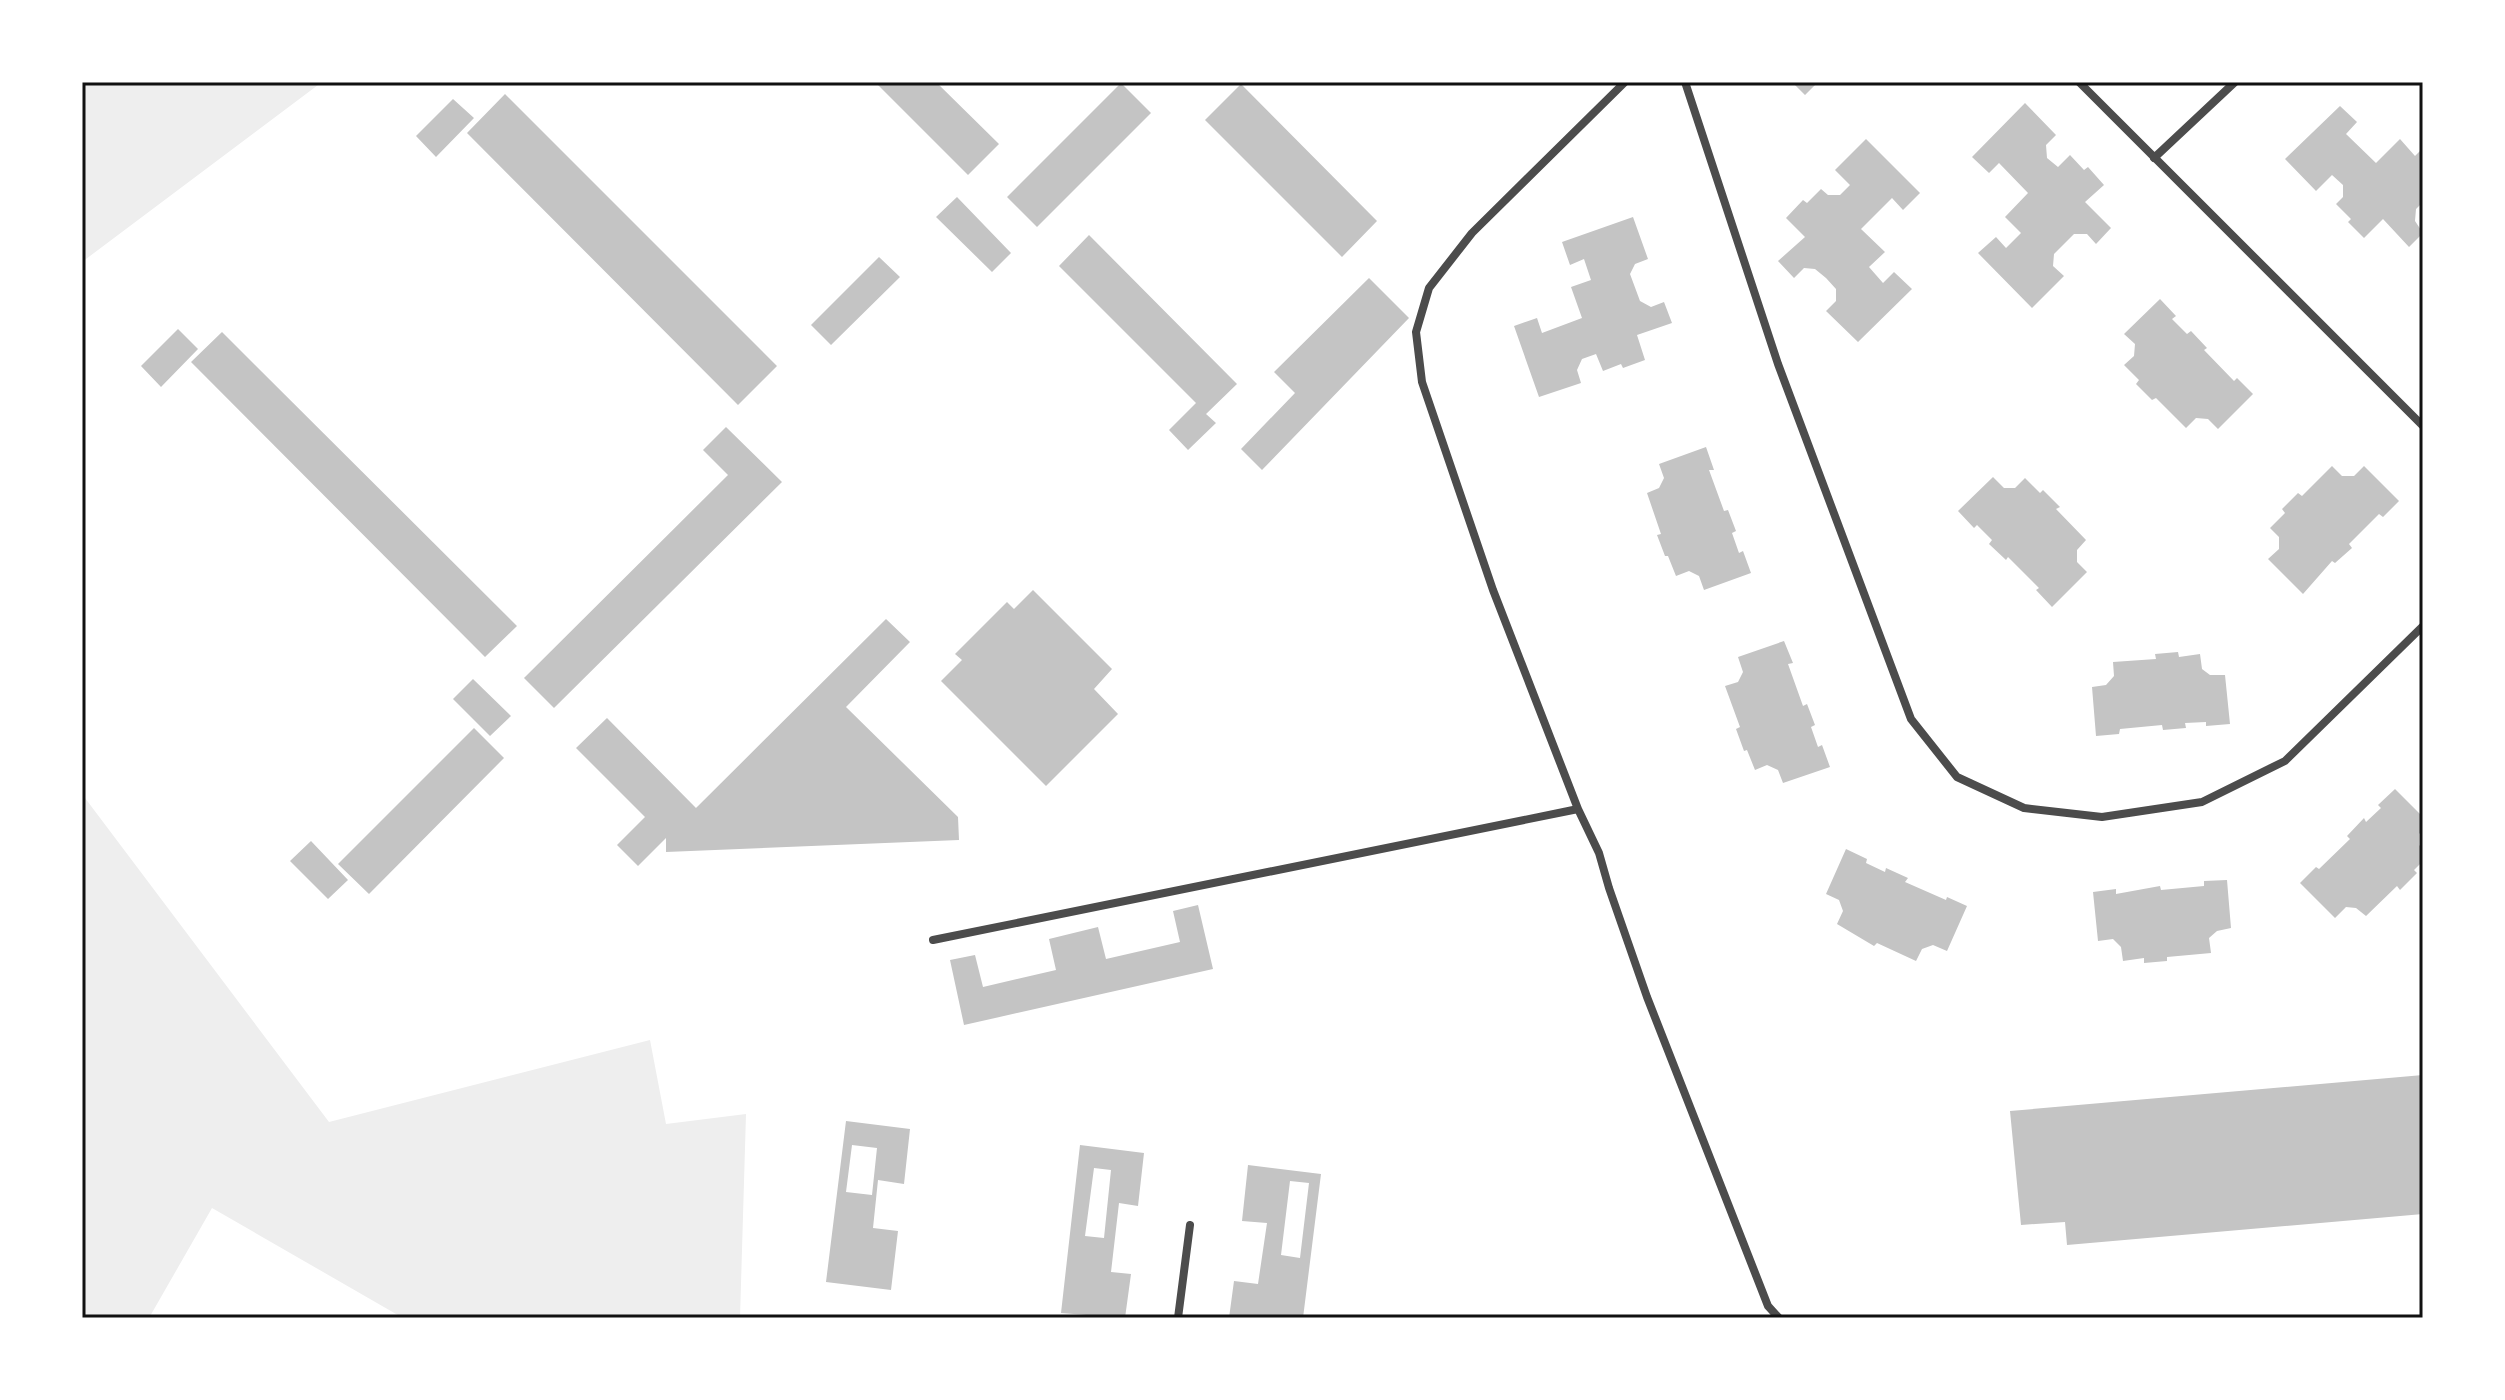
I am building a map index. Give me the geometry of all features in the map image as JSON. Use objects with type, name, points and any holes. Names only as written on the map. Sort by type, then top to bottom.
[{"type":"street","points":[[1625,82],[1472,233],[1429,288],[1416,332],[1422,382],[1493,590],[1578,809],[1599,853],[1652,1012],[1768,1306],[1779,1318]]},
{"type":"street","points":[[1685,82],[1778,364],[1911,719],[1957,777],[2024,808],[2102,817],[2202,802],[2285,761],[2423,626]]},
{"type":"street","points":[[2079,82],[2423,426]]},
{"type":"street","points":[[2154,158],[2235,82]]},
{"type":"street","points":[[933,940],[1578,809]]},
{"type":"street","points":[[1178,1318],[1190,1225]]},
{"type":"shaded area","points":[[82,82],[322,82],[82,262]]},
{"type":"shaded area","points":[[82,794],[329,1122],[650,1040],[666,1124],[746,1114],[740,1318],[403,1318],[212,1208],[149,1318],[82,1318]]},
{"type":"building","points":[[875,82],[936,82],[999,144],[968,175]]},
{"type":"building","points":[[1792,82],[1818,82],[1805,95]]},
{"type":"building","points":[[1121,83],[1151,113],[1037,227],[1007,197]]},
{"type":"building","points":[[1241,84],[1377,221],[1342,257],[1205,120]]},
{"type":"building","points":[[505,94],[777,366],[738,405],[467,133]]},
{"type":"building","points":[[453,99],[474,118],[436,157],[416,136]]},
{"type":"building","points":[[2025,103],[2056,135],[2046,145],[2047,158],[2058,167],[2070,155],[2084,170],[2088,167],[2104,185],[2085,202],[2111,228],[2096,244],[2087,234],[2074,234],[2054,254],[2053,266],[2064,276],[2032,308],[1978,253],[1996,237],[2006,248],[2021,233],[2005,217],[2028,193],[1999,163],[1989,173],[1972,157]]},
{"type":"building","points":[[2340,106],[2357,122],[2346,134],[2376,163],[2400,139],[2415,156],[2423,148],[2423,202],[2416,209],[2415,221],[2423,233],[2409,247],[2383,219],[2364,238],[2336,204],[2343,197],[2343,185],[2332,175],[2316,191],[2285,159]]},
{"type":"building","points":[[1866,139],[1920,193],[1903,210],[1892,198],[1861,229],[1885,252],[1869,267],[1883,283],[1894,272],[1912,289],[1858,342],[1826,311],[1836,301],[1836,289],[1826,278],[1815,269],[1804,268],[1794,278],[1778,261],[1805,237],[1786,218],[1803,200],[1807,203],[1821,189],[1828,195],[1840,195],[1850,185],[1835,170]]},
{"type":"building","points":[[957,197],[1011,253],[992,272],[936,217]]},
{"type":"building","points":[[1633,217],[1648,259],[1635,264],[1630,274],[1640,301],[1651,307],[1664,302],[1672,323],[1637,335],[1645,360],[1603,371],[1596,354],[1582,359],[1577,370],[1581,383],[1539,397],[1514,326],[1537,318],[1542,333],[1582,318],[1571,287],[1591,280],[1584,259],[1570,265],[1562,242]]},
{"type":"building","points":[[1089,235],[1237,384],[1206,414],[1216,423],[1188,450],[1169,430],[1196,403],[1059,266]]},
{"type":"building","points":[[879,257],[900,277],[831,345],[811,325]]},
{"type":"building","points":[[1369,278],[1409,318],[1262,470],[1241,449],[1295,393],[1274,372]]},
{"type":"building","points":[[2160,299],[2176,316],[2172,319],[2187,334],[2191,331],[2207,348],[2204,350],[2234,381],[2237,378],[2253,394],[2218,429],[2208,419],[2196,418],[2186,428],[2156,398],[2152,400],[2136,384],[2139,380],[2124,365],[2134,356],[2135,344],[2124,334]]},
{"type":"building","points":[[178,329],[198,349],[161,387],[141,366]]},
{"type":"building","points":[[222,332],[517,626],[485,657],[191,362]]},
{"type":"building","points":[[726,427],[782,482],[554,708],[524,678],[728,475],[703,450]]},
{"type":"building","points":[[1706,447],[1714,470],[1709,470],[1724,511],[1728,510],[1736,531],[1732,533],[1739,553],[1743,551],[1751,573],[1704,590],[1699,576],[1689,571],[1676,576],[1657,535],[1661,534],[1647,493],[1659,488],[1664,478],[1659,464]]},
{"type":"building","points":[[2332,466],[2342,476],[2354,476],[2364,466],[2399,501],[2383,517],[2379,514],[2349,544],[2352,548],[2335,563],[2332,561],[2303,594],[2268,559],[2279,549],[2279,537],[2270,528],[2285,513],[2282,509],[2298,493],[2302,496]]},
{"type":"building","points":[[1993,477],[2004,488],[2015,488],[2025,478],[2040,493],[2043,490],[2060,507],[2056,509],[2086,540],[2077,550],[2077,562],[2087,572],[2052,607],[2036,590],[2039,588],[2008,557],[2006,560],[1989,544],[1992,540],[1977,525],[1974,528],[1958,511]]},
{"type":"building","points":[[1033,590],[1112,669],[1094,689],[1118,714],[1046,786],[941,681],[962,660],[955,654],[1007,602],[1014,609]]},
{"type":"building","points":[[886,619],[910,642],[846,707],[958,817],[959,840],[666,852],[666,838],[638,866],[617,845],[645,817],[576,748],[607,718],[696,808]]},
{"type":"building","points":[[1784,641],[1793,663],[1788,664],[1803,706],[1807,704],[1815,725],[1811,727],[1818,747],[1822,745],[1830,767],[1783,783],[1778,770],[1767,765],[1755,770],[1736,729],[1740,727],[1725,686],[1738,682],[1743,672],[1738,657]]},
{"type":"building","points":[[2178,652],[2179,657],[2200,654],[2202,669],[2210,675],[2225,675],[2230,724],[2206,726],[2206,722],[2185,723],[2186,728],[2163,730],[2162,725],[2120,729],[2119,734],[2096,736],[2092,687],[2106,685],[2114,676],[2113,662],[2156,659],[2155,654]]},
{"type":"building","points":[[473,679],[511,716],[490,736],[453,699]]},
{"type":"building","points":[[474,728],[504,758],[369,894],[338,864]]},
{"type":"building","points":[[2395,789],[2423,817],[2419,845],[2423,849],[2423,861],[2414,870],[2417,873],[2400,890],[2397,886],[2366,916],[2356,908],[2346,907],[2335,918],[2300,883],[2350,839],[2347,836],[2364,818],[2366,822],[2381,808],[2378,805]]},
{"type":"building","points":[[311,841],[348,880],[328,899],[290,861]]},
{"type":"building","points":[[1846,849],[1885,872],[1886,868],[1908,878],[1905,882],[1967,906],[1947,951],[1933,945],[1922,949],[1916,961],[1877,943],[1874,946],[1837,924],[1843,911],[1839,900],[1826,894]]},
{"type":"building","points":[[2227,880],[2231,928],[2217,931],[2209,938],[2211,953],[2167,957],[2167,961],[2144,963],[2144,958],[2123,961],[2121,947],[2113,939],[2098,941],[2093,892],[2116,889],[2116,894],[2160,886],[2161,890],[2204,886],[2204,881]]},
{"type":"building","points":[[1198,905],[1213,969],[964,1025],[950,960],[975,955],[983,987],[1056,970],[1049,939],[1098,927],[1106,959],[1180,942],[1173,911]]},
{"type":"building","points":[[2423,1075],[2423,1214],[2067,1245],[2065,1222],[2021,1225],[2010,1111]]},
{"type":"building","points":[[846,1121],[910,1129],[904,1184],[878,1180],[873,1228],[898,1231],[891,1290],[826,1282]],"holes":[[[852,1145],[877,1148],[872,1195],[846,1192]]]},
{"type":"building","points":[[1080,1145],[1144,1153],[1138,1206],[1119,1203],[1111,1272],[1131,1274],[1125,1318],[1061,1313]],"holes":[[[1094,1168],[1111,1170],[1104,1238],[1085,1236]]]},
{"type":"building","points":[[1248,1165],[1321,1174],[1303,1318],[1229,1318],[1234,1281],[1258,1284],[1267,1223],[1242,1221]],"holes":[[[1290,1181],[1309,1183],[1300,1258],[1281,1255]]]}]
